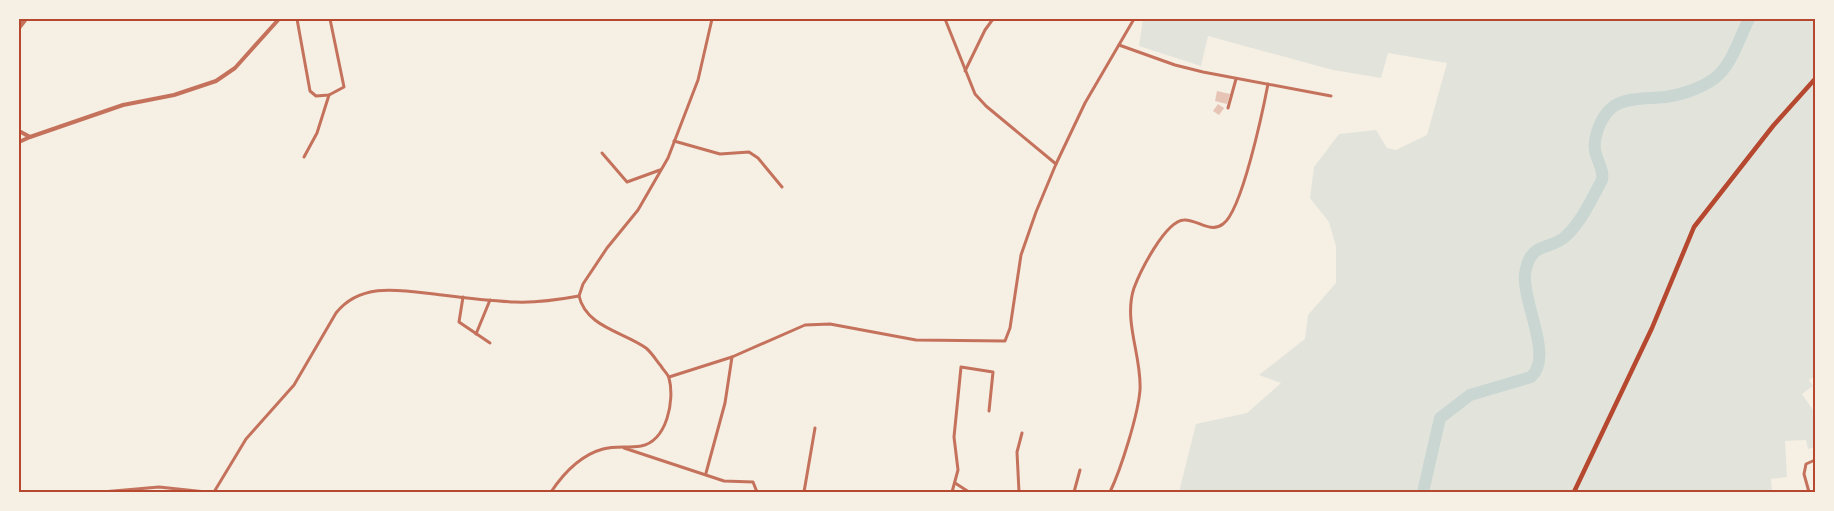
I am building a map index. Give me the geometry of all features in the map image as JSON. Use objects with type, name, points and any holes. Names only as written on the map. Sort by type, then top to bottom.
[{"type":"main road","points":[[1574,492],[1652,328],[1694,228],[1773,126],[1815,79]]},
{"type":"street","points":[[19,19],[22,23]]},
{"type":"street","points":[[19,28],[26,19]]},
{"type":"street","points":[[19,142],[123,105],[182,93],[216,81],[234,68],[279,19]]},
{"type":"street","points":[[297,19],[310,90],[316,96],[329,95],[342,89],[344,84],[330,19]]},
{"type":"street","points":[[551,492],[568,470],[603,449],[641,446],[650,443],[657,437],[668,414],[670,397],[669,377],[646,348],[621,336],[588,314],[579,296],[583,284],[607,248],[638,210],[674,141],[698,80],[712,19]]},
{"type":"street","points":[[945,19],[975,94],[986,106],[1056,164]]},
{"type":"street","points":[[965,71],[985,30],[993,19]]},
{"type":"street","points":[[669,377],[732,357],[798,328],[815,324],[830,324],[916,340],[1005,341],[1010,328],[1021,255],[1056,164],[1085,103],[1134,19]]},
{"type":"street","points":[[1120,45],[1175,65],[1236,79],[1331,96]]},
{"type":"street","points":[[1228,108],[1236,79]]},
{"type":"street","points":[[1110,492],[1137,406],[1140,390],[1131,317],[1134,288],[1162,235],[1175,222],[1190,220],[1212,228],[1218,227],[1230,217],[1252,156],[1268,84]]},
{"type":"street","points":[[304,158],[317,133],[329,95]]},
{"type":"street","points":[[19,131],[30,137]]},
{"type":"street","points":[[674,141],[720,154],[749,152],[758,158],[782,187]]},
{"type":"street","points":[[602,153],[627,182],[660,170]]},
{"type":"street","points":[[214,492],[246,439],[294,386],[336,313],[344,303],[355,296],[387,289],[490,300],[546,302],[579,296]]},
{"type":"street","points":[[463,298],[459,322],[490,343]]},
{"type":"street","points":[[476,334],[490,300]]},
{"type":"street","points":[[706,474],[725,403],[732,357]]},
{"type":"street","points":[[952,492],[958,470],[954,437],[961,367],[994,372],[989,411]]},
{"type":"street","points":[[804,492],[815,428]]},
{"type":"street","points":[[1019,492],[1017,452],[1022,433]]},
{"type":"street","points":[[619,447],[724,481],[753,482],[757,492]]},
{"type":"street","points":[[1809,492],[1804,468],[1806,464],[1815,460]]},
{"type":"street","points":[[1074,492],[1080,470]]},
{"type":"street","points":[[955,483],[969,492]]},
{"type":"street","points":[[102,492],[159,487],[206,492]]},
{"type":"shaded area","points":[[1143,19],[1815,19],[1815,376],[1809,380],[1813,386],[1802,394],[1815,413],[1815,447],[1808,449],[1806,440],[1785,441],[1787,477],[1771,479],[1772,492],[1179,492],[1196,424],[1247,413],[1281,383],[1259,375],[1305,339],[1308,315],[1336,283],[1336,246],[1329,222],[1310,198],[1314,167],[1339,134],[1376,130],[1387,148],[1396,150],[1427,135],[1447,63],[1388,53],[1381,78],[1333,70],[1208,36],[1201,66],[1139,46]]},
{"type":"building","points":[[1217,91],[1230,94],[1227,104],[1215,101]]},
{"type":"building","points":[[1218,104],[1224,108],[1219,115],[1213,111]]},
{"type":"waterway","points":[[1423,492],[1440,418],[1470,395],[1531,377],[1537,368],[1539,356],[1536,328],[1525,286],[1525,274],[1528,263],[1536,251],[1561,240],[1567,235],[1586,209],[1602,180],[1595,141],[1602,120],[1608,111],[1615,105],[1623,102],[1678,95],[1710,82],[1726,66],[1749,19]]}]
